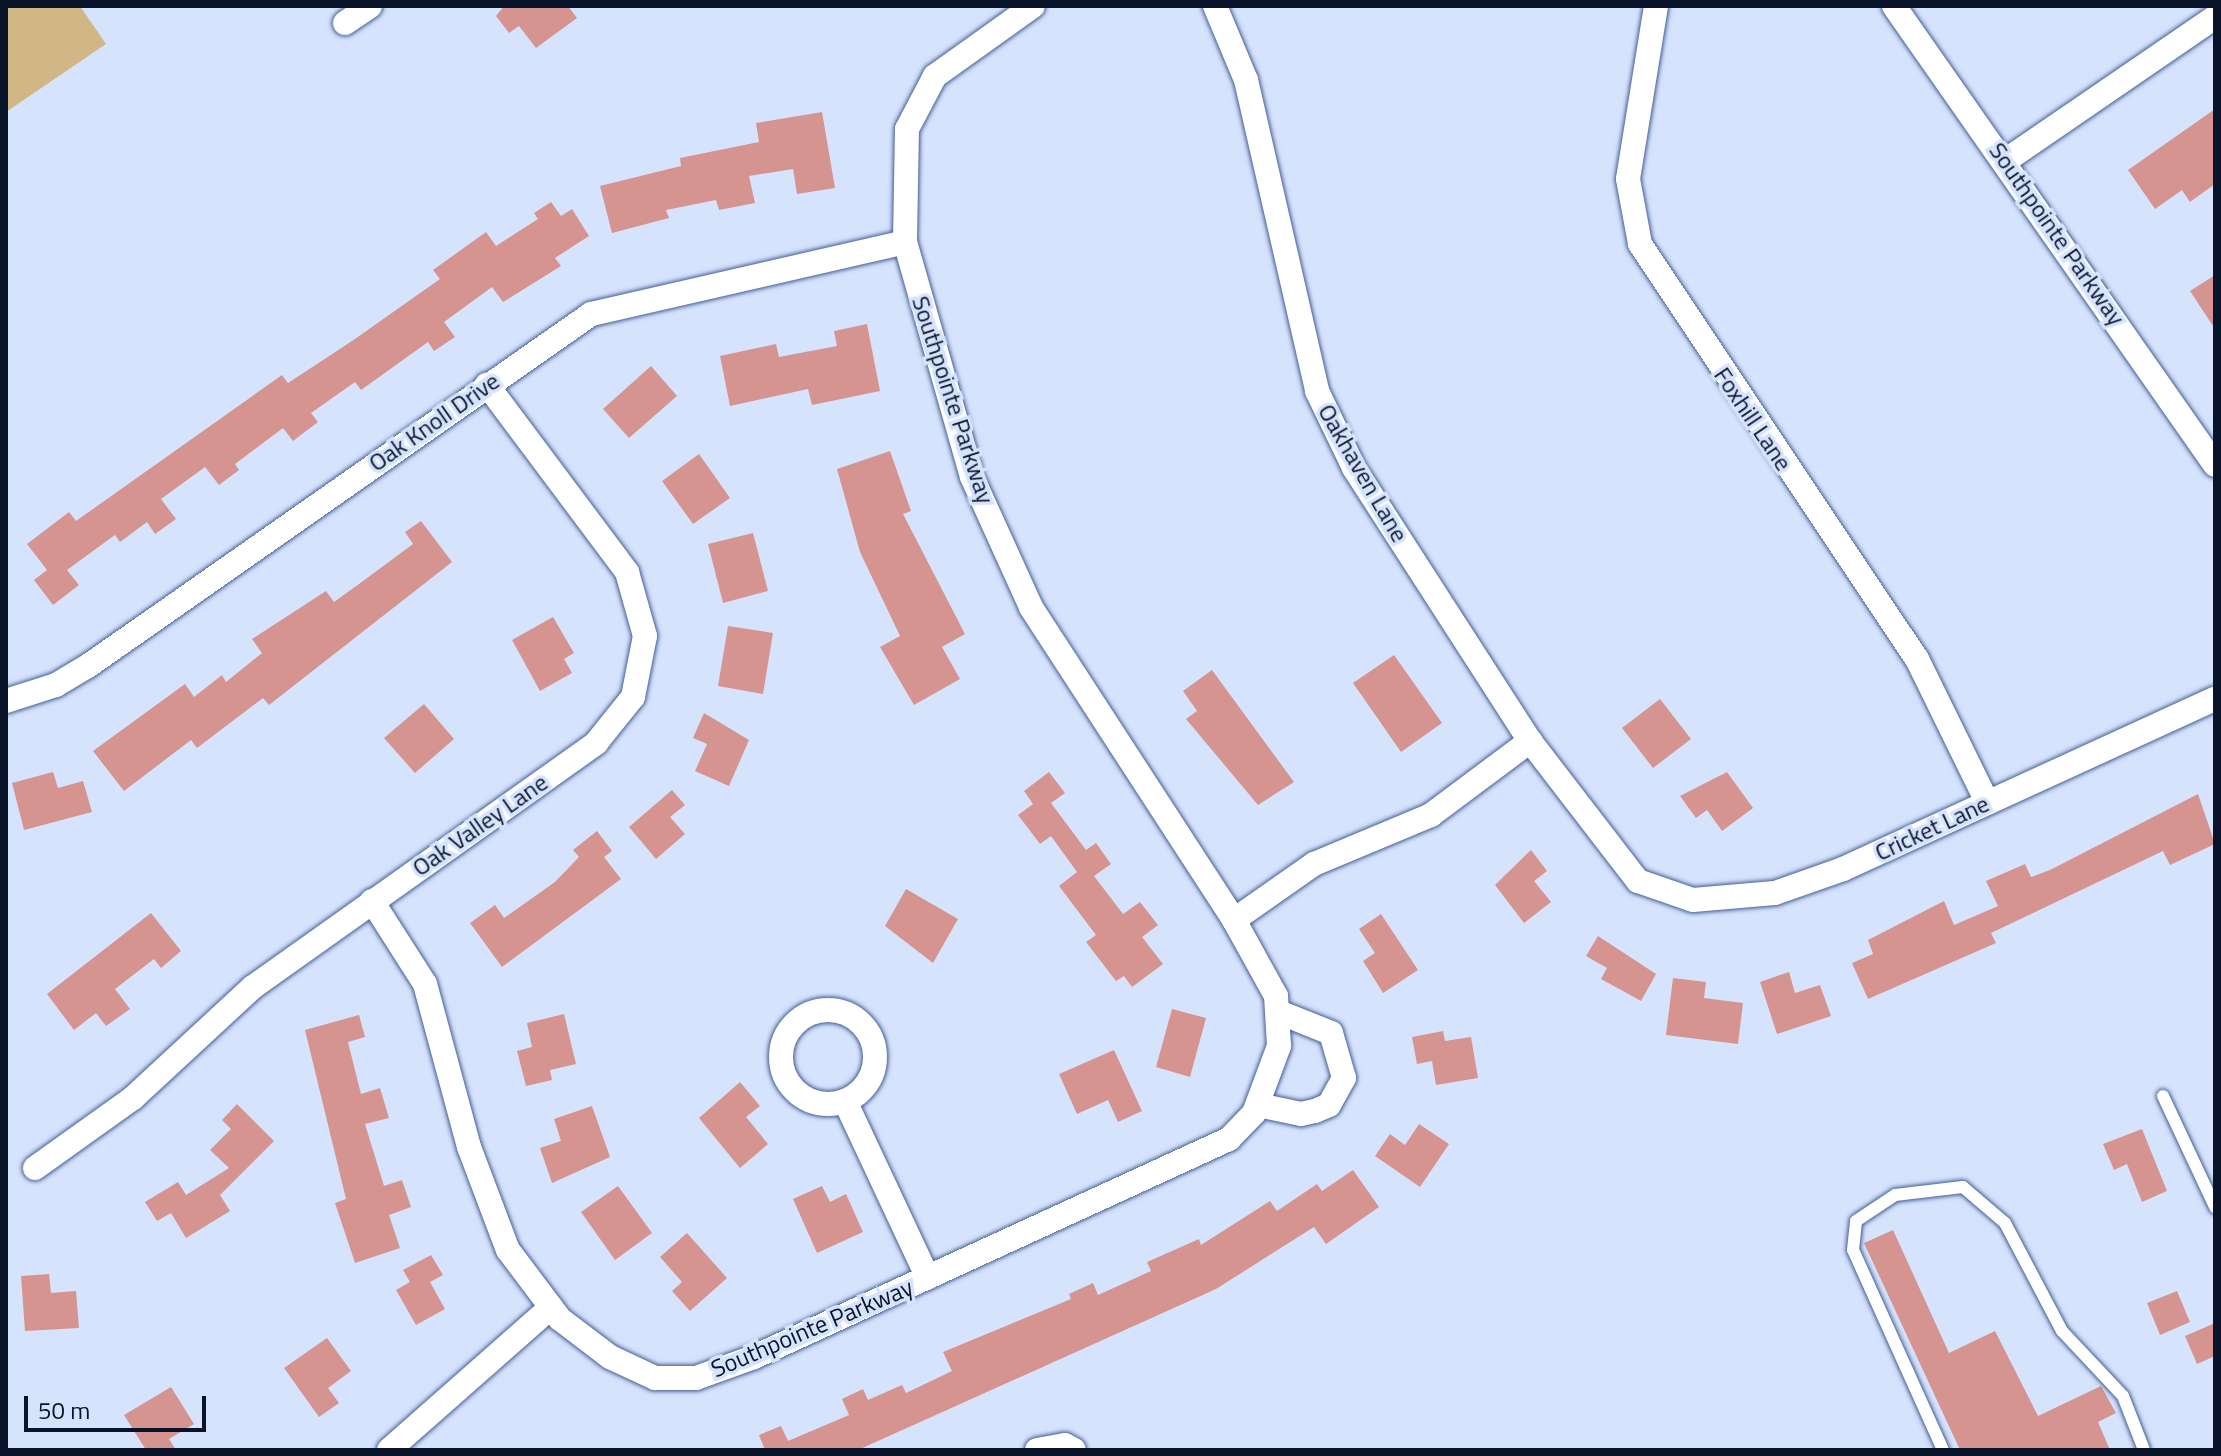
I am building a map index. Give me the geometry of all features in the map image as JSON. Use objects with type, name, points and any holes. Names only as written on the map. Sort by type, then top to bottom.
[{"type":"street","points":[[345,23],[370,6]]},
{"type":"street","name":"Southpointe Parkway","points":[[372,901],[425,984],[469,1147],[508,1250],[551,1307],[610,1357],[655,1378],[696,1378],[928,1278],[1229,1139],[1258,1105],[1279,1046],[1281,1013],[1234,920],[1031,607],[972,477],[905,242],[907,129],[935,76],[1033,6]]},
{"type":"street","name":"Oakhaven Lane","points":[[1215,6],[1246,80],[1317,391],[1354,468],[1530,741],[1638,881]]},
{"type":"street","name":"Foxhill Lane","points":[[1656,6],[1628,179],[1640,244],[1917,659],[1987,802]]},
{"type":"street","name":"Southpointe Parkway","points":[[1894,6],[2215,465]]},
{"type":"street","points":[[2005,161],[2215,17]]},
{"type":"street","name":"Oak Knoll Drive","points":[[6,701],[56,685],[88,666],[487,385],[611,306],[905,242]]},
{"type":"street","name":"Oak Valley Lane","points":[[35,1168],[133,1098],[253,987],[596,743],[633,697],[642,667],[645,636],[627,572],[487,385]]},
{"type":"street","name":"Cricket Lane","points":[[1638,881],[1693,900],[1775,893],[2215,699]]},
{"type":"street","points":[[1234,920],[1314,864],[1431,815],[1530,741]]},
{"type":"street","points":[[1258,1105],[1301,1114],[1315,1111],[1329,1105],[1344,1078],[1331,1033],[1281,1013]]},
{"type":"street","points":[[845,1101],[928,1278]]},
{"type":"street","points":[[389,1450],[551,1307]]},
{"type":"street","points":[[1037,1450],[1065,1445],[1074,1450]]},
{"type":"lane","points":[[2163,1096],[2215,1207]]},
{"type":"lane","points":[[1943,1450],[1853,1250],[1856,1221],[1895,1195],[1963,1187],[2005,1223],[2062,1331],[2123,1396],[2144,1450]]},
{"type":"shaded area","points":[[6,6],[80,6],[106,44],[6,112]]},
{"type":"building","points":[[504,6],[568,6],[577,18],[536,48],[519,26],[509,33],[496,16]]},
{"type":"building","points":[[2215,109],[2215,184],[2190,202],[2182,190],[2155,209],[2128,170]]},
{"type":"building","points":[[822,112],[835,188],[797,194],[793,169],[749,176],[755,203],[719,210],[716,200],[666,210],[669,218],[612,233],[600,186],[681,166],[680,158],[759,142],[756,123]]},
{"type":"building","points":[[551,202],[561,216],[572,209],[589,236],[555,258],[561,266],[503,302],[492,287],[444,322],[455,337],[434,351],[428,342],[361,390],[355,382],[311,413],[318,422],[293,441],[283,428],[235,464],[239,470],[219,485],[205,467],[161,499],[176,519],[155,534],[147,522],[120,542],[115,535],[67,570],[79,585],[53,605],[34,580],[47,570],[27,544],[69,512],[76,521],[282,375],[288,383],[352,341],[440,279],[433,270],[486,232],[496,246],[538,219],[534,213]]},
{"type":"building","points":[[2215,275],[2215,329],[2190,291]]},
{"type":"building","points":[[867,324],[880,391],[812,405],[808,389],[730,406],[720,356],[776,344],[779,357],[837,346],[834,331]]},
{"type":"building","points":[[651,366],[677,396],[629,438],[603,409]]},
{"type":"building","points":[[890,451],[911,511],[903,514],[965,634],[942,647],[960,679],[914,705],[880,647],[900,636],[860,552],[837,469]]},
{"type":"building","points":[[699,454],[730,498],[693,524],[662,481]]},
{"type":"building","points":[[421,521],[452,562],[269,705],[263,698],[197,748],[191,740],[124,791],[93,751],[185,684],[194,697],[222,675],[226,682],[262,653],[252,639],[326,591],[334,602],[413,544],[405,532]]},
{"type":"building","points":[[753,533],[768,591],[723,603],[708,544]]},
{"type":"building","points":[[553,617],[574,653],[564,659],[572,673],[540,691],[512,640]]},
{"type":"building","points":[[728,626],[773,633],[763,694],[718,686]]},
{"type":"building","points":[[1394,655],[1442,723],[1401,752],[1353,683]]},
{"type":"building","points":[[1212,670],[1294,782],[1258,805],[1186,719],[1197,711],[1183,691]]},
{"type":"building","points":[[1660,699],[1691,739],[1653,768],[1622,728]]},
{"type":"building","points":[[424,704],[454,739],[415,773],[384,738]]},
{"type":"building","points":[[704,713],[749,740],[729,786],[695,771],[707,744],[693,738]]},
{"type":"building","points":[[53,772],[58,788],[83,781],[92,812],[24,830],[12,783]]},
{"type":"building","points":[[1049,772],[1065,793],[1051,803],[1086,850],[1096,843],[1111,864],[1094,876],[1123,914],[1140,902],[1158,925],[1142,937],[1163,964],[1132,987],[1124,976],[1116,981],[1086,942],[1096,935],[1059,886],[1077,872],[1051,836],[1040,844],[1018,815],[1033,804],[1024,791]]},
{"type":"building","points":[[1727,772],[1753,808],[1722,831],[1707,810],[1696,818],[1680,796]]},
{"type":"building","points":[[672,790],[685,805],[670,817],[685,834],[656,859],[629,827]]},
{"type":"building","points":[[2198,794],[2215,844],[2170,865],[2163,851],[1991,933],[1996,943],[1868,999],[1852,963],[1873,954],[1868,940],[1944,901],[1954,925],[1998,906],[1986,881],[2025,864],[2031,877],[2050,870]]},
{"type":"building","points":[[597,831],[612,851],[604,857],[621,879],[502,967],[470,923],[495,905],[504,918],[555,882],[579,857],[573,850]]},
{"type":"building","points":[[1531,850],[1547,871],[1534,881],[1551,902],[1524,923],[1495,885]]},
{"type":"building","points":[[906,889],[958,919],[933,963],[885,926]]},
{"type":"building","points":[[151,913],[181,951],[161,968],[154,959],[115,989],[130,1009],[106,1026],[96,1013],[74,1030],[47,994]]},
{"type":"building","points":[[1381,914],[1418,970],[1383,993],[1363,961],[1375,953],[1359,929]]},
{"type":"building","points":[[1598,936],[1656,974],[1641,1001],[1601,979],[1607,968],[1586,956]]},
{"type":"building","points":[[1789,972],[1795,993],[1820,985],[1831,1016],[1777,1034],[1760,982]]},
{"type":"building","points":[[1673,978],[1706,982],[1704,998],[1743,1003],[1738,1044],[1666,1035]]},
{"type":"building","points":[[1172,1009],[1206,1018],[1190,1077],[1156,1067]]},
{"type":"building","points":[[564,1014],[576,1064],[550,1070],[552,1080],[526,1086],[517,1051],[532,1047],[527,1023]]},
{"type":"building","points":[[359,1015],[365,1037],[348,1042],[361,1094],[380,1088],[389,1118],[365,1124],[384,1186],[402,1180],[411,1207],[389,1215],[400,1248],[355,1263],[335,1203],[346,1199],[305,1030]]},
{"type":"building","points":[[1443,1031],[1445,1041],[1471,1037],[1478,1078],[1436,1085],[1432,1061],[1417,1064],[1412,1037]]},
{"type":"building","points":[[1114,1050],[1142,1111],[1118,1122],[1108,1100],[1077,1114],[1059,1074]]},
{"type":"building","points":[[740,1082],[760,1106],[746,1117],[768,1144],[740,1168],[699,1118]]},
{"type":"building","points":[[237,1104],[274,1141],[220,1195],[230,1211],[186,1238],[171,1213],[157,1221],[145,1202],[178,1182],[186,1195],[229,1168],[210,1150],[231,1129],[222,1120]]},
{"type":"building","points":[[592,1106],[610,1157],[552,1183],[540,1148],[561,1141],[554,1119]]},
{"type":"building","points":[[1419,1124],[1449,1144],[1420,1187],[1375,1156],[1390,1134],[1405,1145]]},
{"type":"building","points":[[2142,1129],[2167,1191],[2142,1202],[2127,1164],[2114,1170],[2103,1144]]},
{"type":"building","points":[[1353,1170],[1379,1207],[1326,1244],[1314,1227],[1216,1289],[858,1450],[765,1450],[759,1435],[781,1426],[788,1441],[849,1415],[842,1399],[863,1389],[868,1400],[902,1385],[906,1393],[952,1371],[943,1352],[1071,1299],[1069,1294],[1093,1283],[1098,1295],[1151,1271],[1147,1262],[1199,1239],[1201,1245],[1270,1201],[1277,1211],[1317,1184],[1322,1191]]},
{"type":"building","points":[[618,1186],[652,1233],[615,1260],[581,1212]]},
{"type":"building","points":[[822,1186],[830,1202],[846,1194],[863,1232],[817,1253],[793,1199]]},
{"type":"building","points":[[1893,1230],[1949,1353],[1995,1331],[2038,1416],[2101,1386],[2116,1413],[2098,1422],[2110,1450],[1960,1450],[1864,1243]]},
{"type":"building","points":[[687,1233],[727,1278],[690,1311],[672,1291],[682,1282],[660,1257]]},
{"type":"building","points":[[431,1255],[443,1275],[430,1282],[445,1309],[416,1325],[396,1290],[410,1282],[403,1270]]},
{"type":"building","points":[[49,1274],[51,1293],[76,1291],[79,1328],[25,1331],[21,1276]]},
{"type":"building","points":[[2177,1291],[2190,1322],[2160,1335],[2147,1303]]},
{"type":"building","points":[[2215,1323],[2215,1356],[2197,1364],[2185,1336]]},
{"type":"building","points":[[327,1338],[351,1371],[328,1388],[339,1403],[319,1417],[284,1368]]},
{"type":"building","points":[[171,1387],[194,1424],[169,1439],[176,1450],[146,1450],[124,1415]]}]
